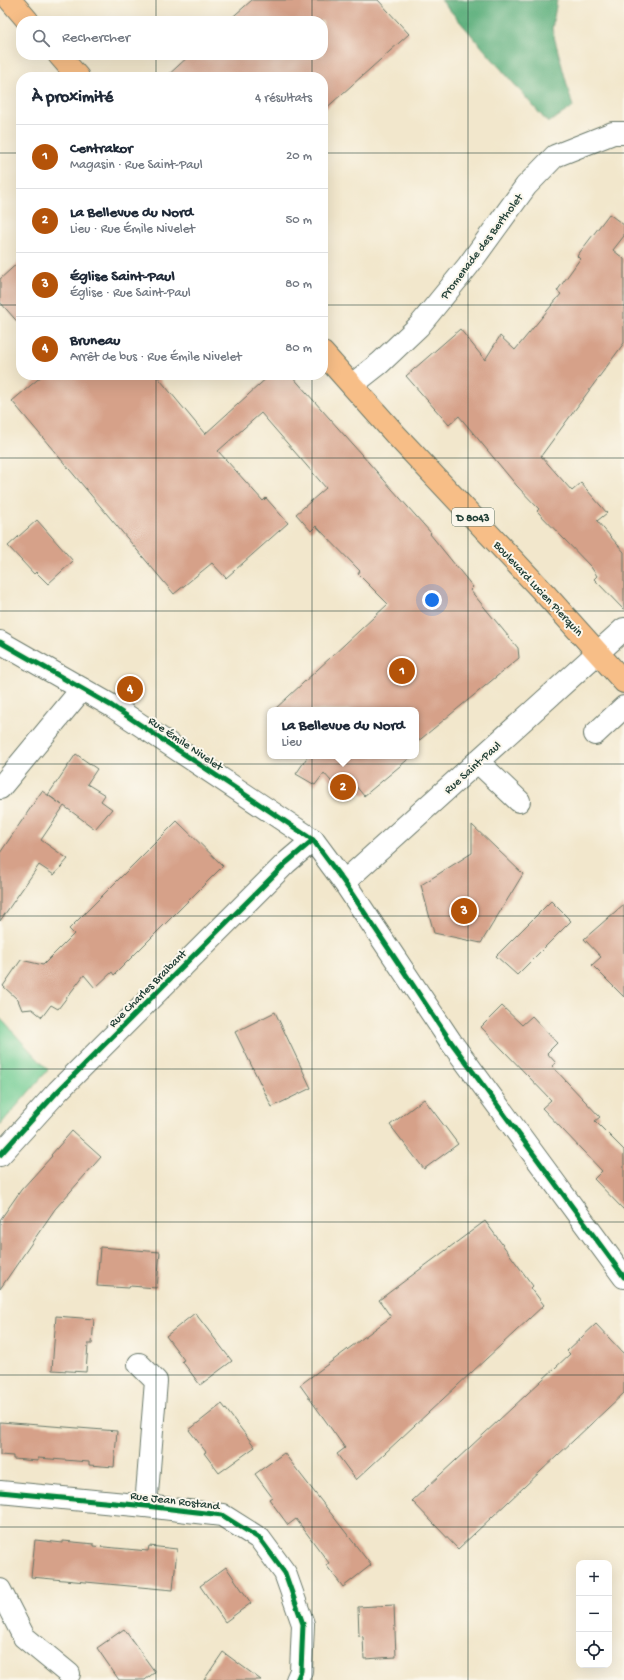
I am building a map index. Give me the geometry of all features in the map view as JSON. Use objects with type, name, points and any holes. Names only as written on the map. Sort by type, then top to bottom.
[{"type":"main road","points":[[10,0],[24,16]]},
{"type":"main road","points":[[63,60],[73,72]]},
{"type":"main road","name":"Boulevard Lucien Pierquin","points":[[328,358],[395,434],[598,652],[624,682]]},
{"type":"street","name":"Promenade des Bertholet","points":[[352,385],[380,363],[419,326],[468,266],[526,186],[555,156],[613,133],[624,133]]},
{"type":"street","name":"Rue Saint-Paul","points":[[344,882],[624,629]]},
{"type":"street","name":"Rue Émile Nivelet","points":[[0,642],[112,706],[313,840],[344,882],[451,1042],[624,1277]]},
{"type":"street","points":[[0,788],[82,689]]},
{"type":"street","points":[[595,734],[624,707]]},
{"type":"street","points":[[478,762],[519,801]]},
{"type":"street","name":"Rue Charles Braibant","points":[[0,1155],[58,1091],[286,863],[313,840]]},
{"type":"street","name":"Rue Jean Rostand","points":[[139,1364],[156,1381],[146,1506]]},
{"type":"street","name":"Rue Jean Rostand","points":[[0,1492],[222,1515],[260,1539],[285,1573],[303,1624],[301,1671],[297,1680]]},
{"type":"street","points":[[0,1590],[24,1637],[69,1674]]},
{"type":"green space","points":[[441,0],[557,0],[552,29],[573,107],[548,123]]},
{"type":"green space","points":[[0,1018],[48,1070],[0,1125]]},
{"type":"building","points":[[252,0],[378,0],[409,34],[328,107],[328,72],[171,72],[185,60],[328,60],[328,16],[234,16]]},
{"type":"building","points":[[609,214],[624,225],[624,236],[613,250],[624,259],[624,343],[541,456],[572,491],[581,483],[607,513],[597,521],[624,552],[624,610],[594,579],[597,576],[591,567],[537,511],[539,509],[517,486],[459,416],[449,425],[406,376],[460,329],[485,360],[500,336],[515,350],[561,294],[557,291],[580,259],[577,256]]},
{"type":"building","points":[[16,265],[16,320],[0,302],[0,279]]},
{"type":"building","points":[[37,380],[160,380],[205,434],[264,380],[295,380],[431,533],[430,534],[473,587],[470,590],[518,648],[519,658],[419,741],[419,707],[277,707],[388,604],[358,574],[360,571],[316,526],[311,531],[296,514],[326,488],[261,413],[218,451],[263,501],[266,498],[288,523],[226,578],[212,563],[174,594],[12,401]]},
{"type":"building","points":[[37,520],[73,561],[48,584],[36,572],[34,574],[8,546]]},
{"type":"building","points":[[76,754],[97,769],[87,784],[105,795],[101,801],[112,809],[95,829],[64,806],[41,840],[68,859],[54,875],[39,865],[0,921],[0,853],[42,791],[62,805],[48,795]]},
{"type":"building","points":[[306,759],[408,759],[364,796],[355,785],[343,795],[324,773],[315,785],[296,774]]},
{"type":"building","points":[[177,821],[223,866],[114,975],[112,972],[95,988],[84,975],[58,1009],[51,1005],[42,1017],[32,1009],[22,1010],[18,1000],[3,986],[21,960],[43,965],[74,934],[69,929]]},
{"type":"building","points":[[472,825],[523,874],[481,943],[434,933],[421,885],[472,853]]},
{"type":"building","points":[[551,901],[571,921],[517,975],[496,956]]},
{"type":"building","points":[[624,904],[624,997],[592,965],[601,957],[584,939]]},
{"type":"building","points":[[502,1006],[522,1025],[532,1016],[557,1043],[547,1053],[556,1063],[552,1066],[600,1117],[595,1121],[624,1150],[624,1210],[594,1179],[602,1171],[542,1108],[551,1100],[481,1027]]},
{"type":"building","points":[[275,1012],[311,1088],[272,1107],[235,1032]]},
{"type":"building","points":[[424,1099],[458,1144],[424,1169],[390,1125]]},
{"type":"building","points":[[72,1131],[101,1157],[55,1209],[0,1289],[0,1220],[21,1190],[52,1156],[51,1155]]},
{"type":"building","points":[[485,1221],[533,1286],[531,1288],[544,1305],[356,1480],[337,1454],[345,1448],[300,1385],[391,1317],[379,1300]]},
{"type":"building","points":[[100,1247],[160,1252],[157,1288],[97,1286]]},
{"type":"building","points":[[195,1313],[232,1361],[200,1385],[166,1336]]},
{"type":"building","points":[[56,1316],[94,1319],[92,1344],[88,1344],[86,1372],[52,1370]]},
{"type":"building","points":[[596,1324],[624,1354],[624,1393],[458,1549],[412,1501],[570,1354],[567,1351]]},
{"type":"building","points":[[222,1404],[255,1447],[219,1473],[204,1453],[206,1452],[189,1430]]},
{"type":"building","points":[[0,1422],[117,1431],[114,1467],[89,1465],[89,1462],[38,1458],[38,1461],[13,1459],[13,1456],[0,1455]]},
{"type":"building","points":[[284,1453],[371,1565],[343,1587],[326,1565],[329,1563],[296,1519],[288,1525],[269,1499],[272,1497],[255,1474]]},
{"type":"building","points":[[35,1540],[94,1544],[94,1546],[148,1551],[149,1546],[177,1549],[173,1590],[31,1577]]},
{"type":"building","points":[[226,1567],[251,1603],[225,1622],[200,1586]]},
{"type":"building","points":[[394,1605],[396,1657],[364,1659],[363,1637],[359,1636],[358,1607]]},
{"type":"building","points":[[124,1629],[155,1672],[145,1680],[119,1680],[97,1648]]},
{"type":"building","points":[[223,1652],[261,1680],[204,1680]]},
{"type":"cycle path","points":[[0,642],[112,706],[313,840],[344,882],[451,1042],[624,1277]]},
{"type":"cycle path","points":[[0,1155],[58,1091],[286,863],[313,840]]},
{"type":"cycle path","points":[[0,1492],[222,1515],[260,1539],[285,1573],[303,1624],[301,1671],[297,1680]]},
{"type":"place","name":"Centrakor","points":[[402,671]]},
{"type":"place","name":"Bruneau","points":[[130,689]]},
{"type":"place","name":"La Bellevue du Nord","points":[[343,787]]},
{"type":"place","name":"Église Saint-Paul","points":[[464,911]]}]
